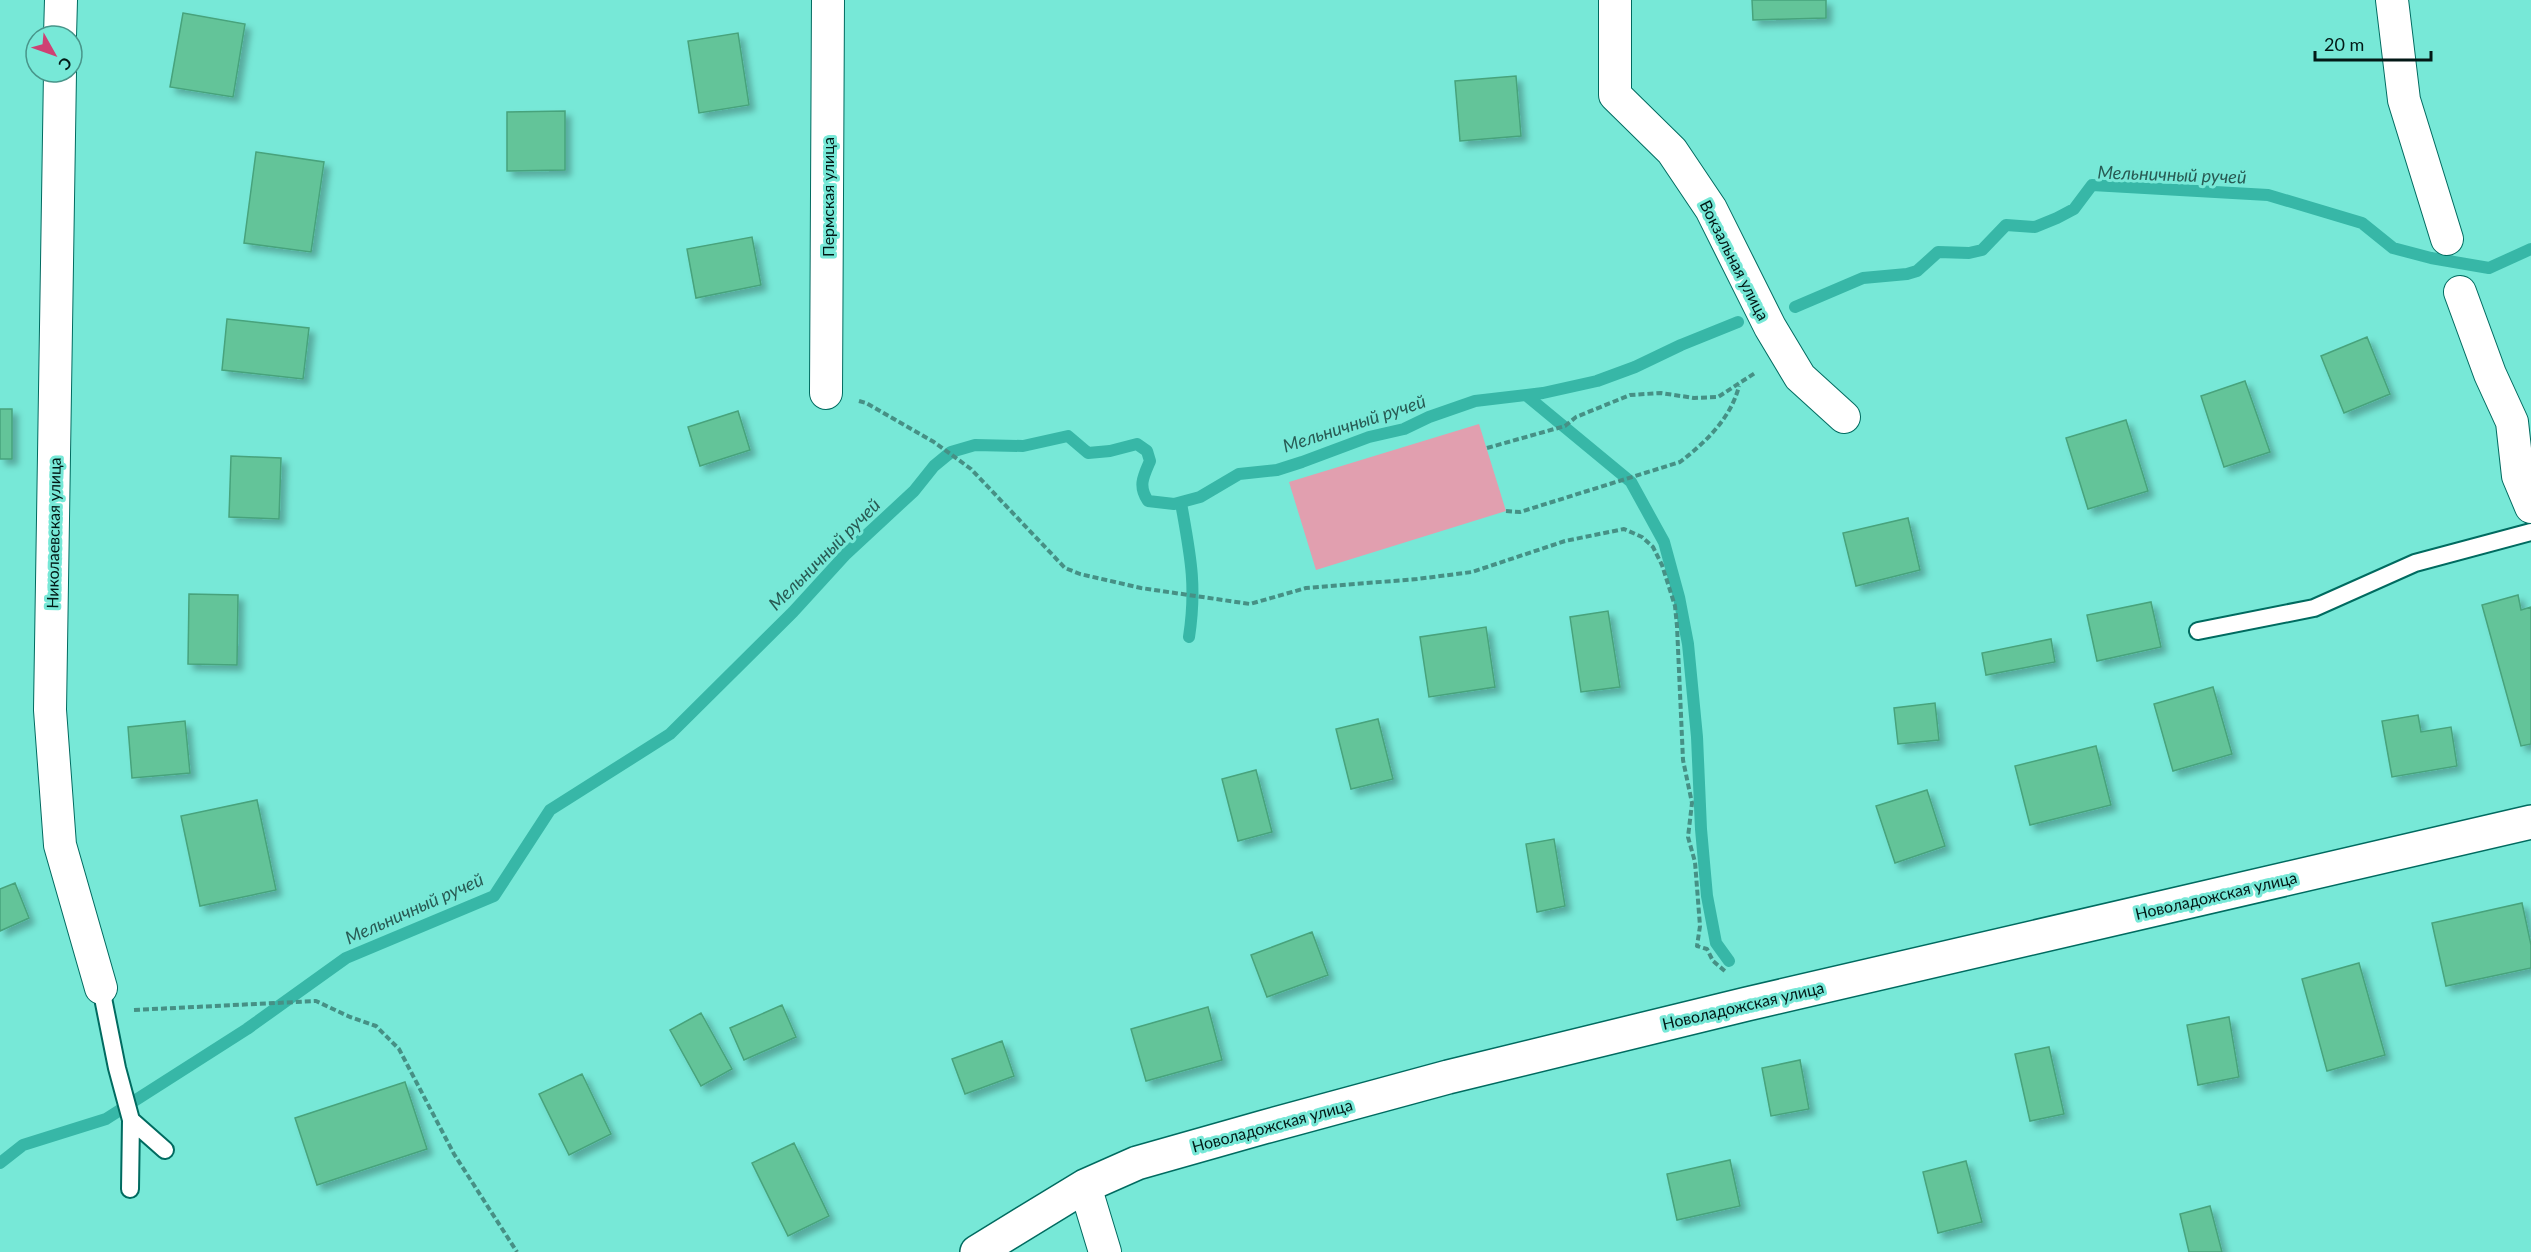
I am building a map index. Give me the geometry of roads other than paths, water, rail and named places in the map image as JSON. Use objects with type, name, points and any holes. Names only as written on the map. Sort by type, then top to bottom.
[{"type":"street","points":[[60,24],[61,0]]},
{"type":"street","name":"Пермская улица","points":[[826,393],[828,0]]},
{"type":"street","name":"Вокзальная улица","points":[[1615,0],[1615,95],[1672,151],[1711,209],[1770,327],[1800,377],[1844,417]]},
{"type":"street","points":[[2392,0],[2404,100],[2447,239]]},
{"type":"street","name":"Николаевская улица","points":[[60,84],[50,710],[60,845],[104,1000]]},
{"type":"street","points":[[2460,292],[2490,374],[2512,423],[2518,476],[2531,507]]},
{"type":"street","name":"Новоладожская улица","points":[[977,1252],[1085,1186],[1137,1162],[1448,1077],[1736,1006],[2531,822]]},
{"type":"street","points":[[1085,1186],[1105,1252]]},
{"type":"lane","points":[[2198,631],[2314,608],[2415,563],[2531,532]]},
{"type":"lane","points":[[104,1000],[117,1068],[131,1120],[130,1189]]},
{"type":"lane","points":[[131,1120],[165,1150]]},
{"type":"waterway","name":"Мельничный ручей","points":[[1795,307],[1863,278],[1917,271],[1938,252],[1969,253],[1982,250],[2006,225],[2035,227],[2074,209],[2092,185],[2268,195],[2362,223],[2393,248],[2431,258],[2489,268],[2531,249]]},
{"type":"waterway","name":"Мельничный ручей","points":[[0,1163],[23,1145],[106,1119],[247,1029],[346,958],[494,896],[550,810],[670,734],[793,612],[846,554],[914,491],[934,466],[951,452],[975,445],[1023,446],[1068,436],[1088,453],[1110,451],[1137,444],[1147,451],[1150,461],[1142,486],[1148,501],[1174,504],[1200,497],[1239,474],[1277,470],[1369,437],[1404,429],[1429,417],[1475,401],[1543,393],[1597,381],[1738,322]]},
{"type":"waterway","points":[[1527,396],[1631,482],[1664,542],[1679,597],[1688,644],[1697,737],[1707,896],[1716,943],[1729,961]]},
{"type":"waterway","points":[[1181,503],[1190,554],[1192,585],[1189,637]]}]
